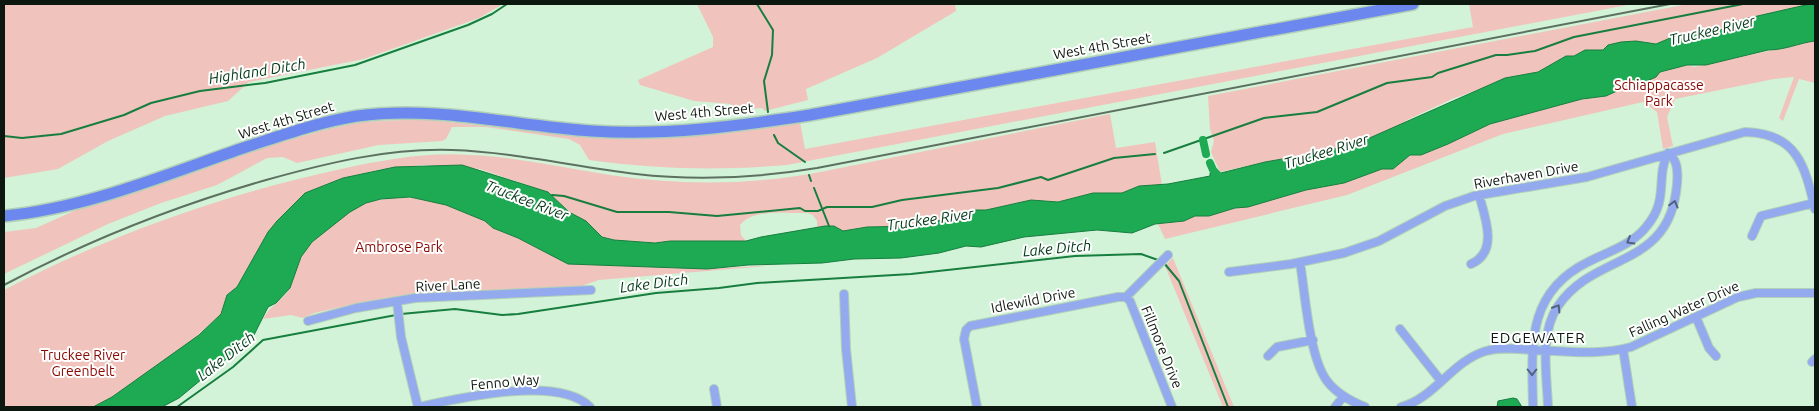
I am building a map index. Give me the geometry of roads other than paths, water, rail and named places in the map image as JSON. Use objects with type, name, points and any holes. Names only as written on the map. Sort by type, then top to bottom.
[{"type":"main road","name":"West 4th Street","points":[[4,216],[83,202],[295,130],[358,116],[397,113],[439,114],[564,129],[624,132],[717,128],[810,115],[1413,4]]},
{"type":"street","name":"Riverhaven Drive","points":[[1229,272],[1300,262],[1344,253],[1369,245],[1445,206],[1479,195],[1580,178],[1745,132],[1775,133],[1802,162],[1815,206]]},
{"type":"street","points":[[1533,407],[1532,350],[1536,322],[1553,289],[1571,271],[1639,235],[1654,216],[1661,198],[1663,165],[1668,153],[1676,161],[1678,178],[1674,206],[1668,221],[1660,233],[1641,251],[1588,278],[1565,296],[1550,322],[1546,350],[1548,407]]},
{"type":"street","points":[[1471,264],[1483,256],[1487,246],[1488,231],[1479,195]]},
{"type":"street","points":[[1752,236],[1761,216],[1774,211],[1815,206]]},
{"type":"street","points":[[1126,297],[1168,255]]},
{"type":"street","points":[[1300,262],[1320,370],[1333,388],[1343,396],[1365,407]]},
{"type":"street","name":"River Lane","points":[[308,321],[356,308],[397,301],[591,290]]},
{"type":"street","name":"Falling Water Drive","points":[[1401,407],[1417,401],[1466,360],[1476,355],[1499,349],[1597,352],[1623,349],[1748,294],[1815,293]]},
{"type":"street","points":[[844,294],[846,349],[852,407]]},
{"type":"street","name":"Idlewild Drive","points":[[977,407],[964,339],[966,330],[970,326],[1126,297]]},
{"type":"street","name":"Fillmore Drive","points":[[1126,297],[1130,301],[1172,407]]},
{"type":"street","points":[[397,301],[398,320],[419,407]]},
{"type":"street","points":[[1696,316],[1708,348],[1716,356]]},
{"type":"street","points":[[1400,329],[1441,381]]},
{"type":"street","points":[[1268,356],[1277,347],[1313,340]]},
{"type":"street","points":[[1623,349],[1632,407]]},
{"type":"street","points":[[714,389],[716,407]]},
{"type":"street","name":"Fenno Way","points":[[419,407],[490,394],[530,392],[571,395],[590,407]]},
{"type":"street","points":[[1335,407],[1343,396]]},
{"type":"water","name":"Truckee River","points":[[1815,4],[1815,41],[1706,65],[1687,65],[1660,72],[1656,77],[1645,82],[1638,83],[1630,80],[1617,91],[1606,96],[1582,99],[1490,124],[1421,155],[1410,155],[1393,169],[1382,169],[1344,183],[1306,190],[1248,207],[1235,208],[1209,216],[1195,216],[1184,221],[1155,224],[1132,233],[1097,230],[1024,237],[981,247],[966,246],[939,253],[901,258],[854,259],[822,263],[748,265],[707,269],[568,264],[518,238],[493,228],[485,221],[446,205],[410,197],[381,199],[366,203],[350,212],[312,242],[301,257],[290,288],[276,303],[268,307],[253,337],[179,398],[162,407],[93,407],[112,397],[199,335],[221,314],[227,295],[237,287],[268,232],[277,221],[305,193],[343,178],[395,167],[462,165],[548,192],[569,212],[586,221],[602,237],[614,240],[655,243],[670,241],[746,241],[825,226],[834,226],[843,231],[867,227],[915,226],[926,222],[955,219],[974,210],[986,210],[1031,200],[1058,202],[1093,193],[1122,193],[1139,186],[1168,184],[1210,176],[1210,173],[1214,172],[1217,174],[1265,162],[1288,158],[1301,159],[1365,140],[1505,78],[1538,72],[1566,56],[1574,56],[1585,50],[1603,50],[1608,45],[1621,42],[1636,41],[1656,44],[1675,36],[1725,29],[1740,20]]},
{"type":"water","points":[[1517,399],[1522,407],[1497,407],[1498,401]]},
{"type":"waterway","name":"Highland Ditch","points":[[4,136],[22,138],[61,134],[124,115],[151,103],[200,91],[265,83],[355,65],[468,25],[492,14],[507,4]]},
{"type":"waterway","points":[[757,4],[773,30],[772,55],[764,81],[768,112]]},
{"type":"waterway","points":[[1164,153],[1264,118],[1317,112],[1387,83],[1432,77],[1438,73],[1496,55],[1535,51],[1574,37],[1743,4]]},
{"type":"waterway","points":[[774,135],[778,143],[805,162]]},
{"type":"waterway","points":[[1203,140],[1206,154]]},
{"type":"waterway","name":"Truckee River","points":[[552,195],[564,196],[617,212],[669,212],[717,216],[800,208],[805,211],[818,211],[827,207],[872,207],[902,200],[998,188],[1041,177],[1048,180],[1114,158],[1155,154]]},
{"type":"waterway","points":[[1210,163],[1213,170],[1223,181]]},
{"type":"waterway","points":[[809,175],[811,181]]},
{"type":"waterway","points":[[814,188],[829,226]]},
{"type":"waterway","name":"Lake Ditch","points":[[401,314],[455,309],[502,315],[518,314],[656,293],[757,283],[911,274],[1075,256],[1141,254],[1158,260]]},
{"type":"waterway","name":"Lake Ditch","points":[[1164,263],[1179,281],[1228,407]]},
{"type":"waterway","name":"Lake Ditch","points":[[177,407],[233,367],[263,340],[396,315]]},
{"type":"railway","points":[[4,285],[99,239],[198,201],[312,168],[381,154],[428,150],[475,151],[659,176],[704,178],[772,174],[817,168],[1670,4]]},
{"type":"district","name":"EDGEWATER","points":[[1538,337]]},
{"type":"park label","name":"Schiappacasse Park","points":[[1659,94]]},
{"type":"park label","name":"Ambrose Park","points":[[399,247]]},
{"type":"park label","name":"Truckee River Greenbelt","points":[[83,364]]}]
